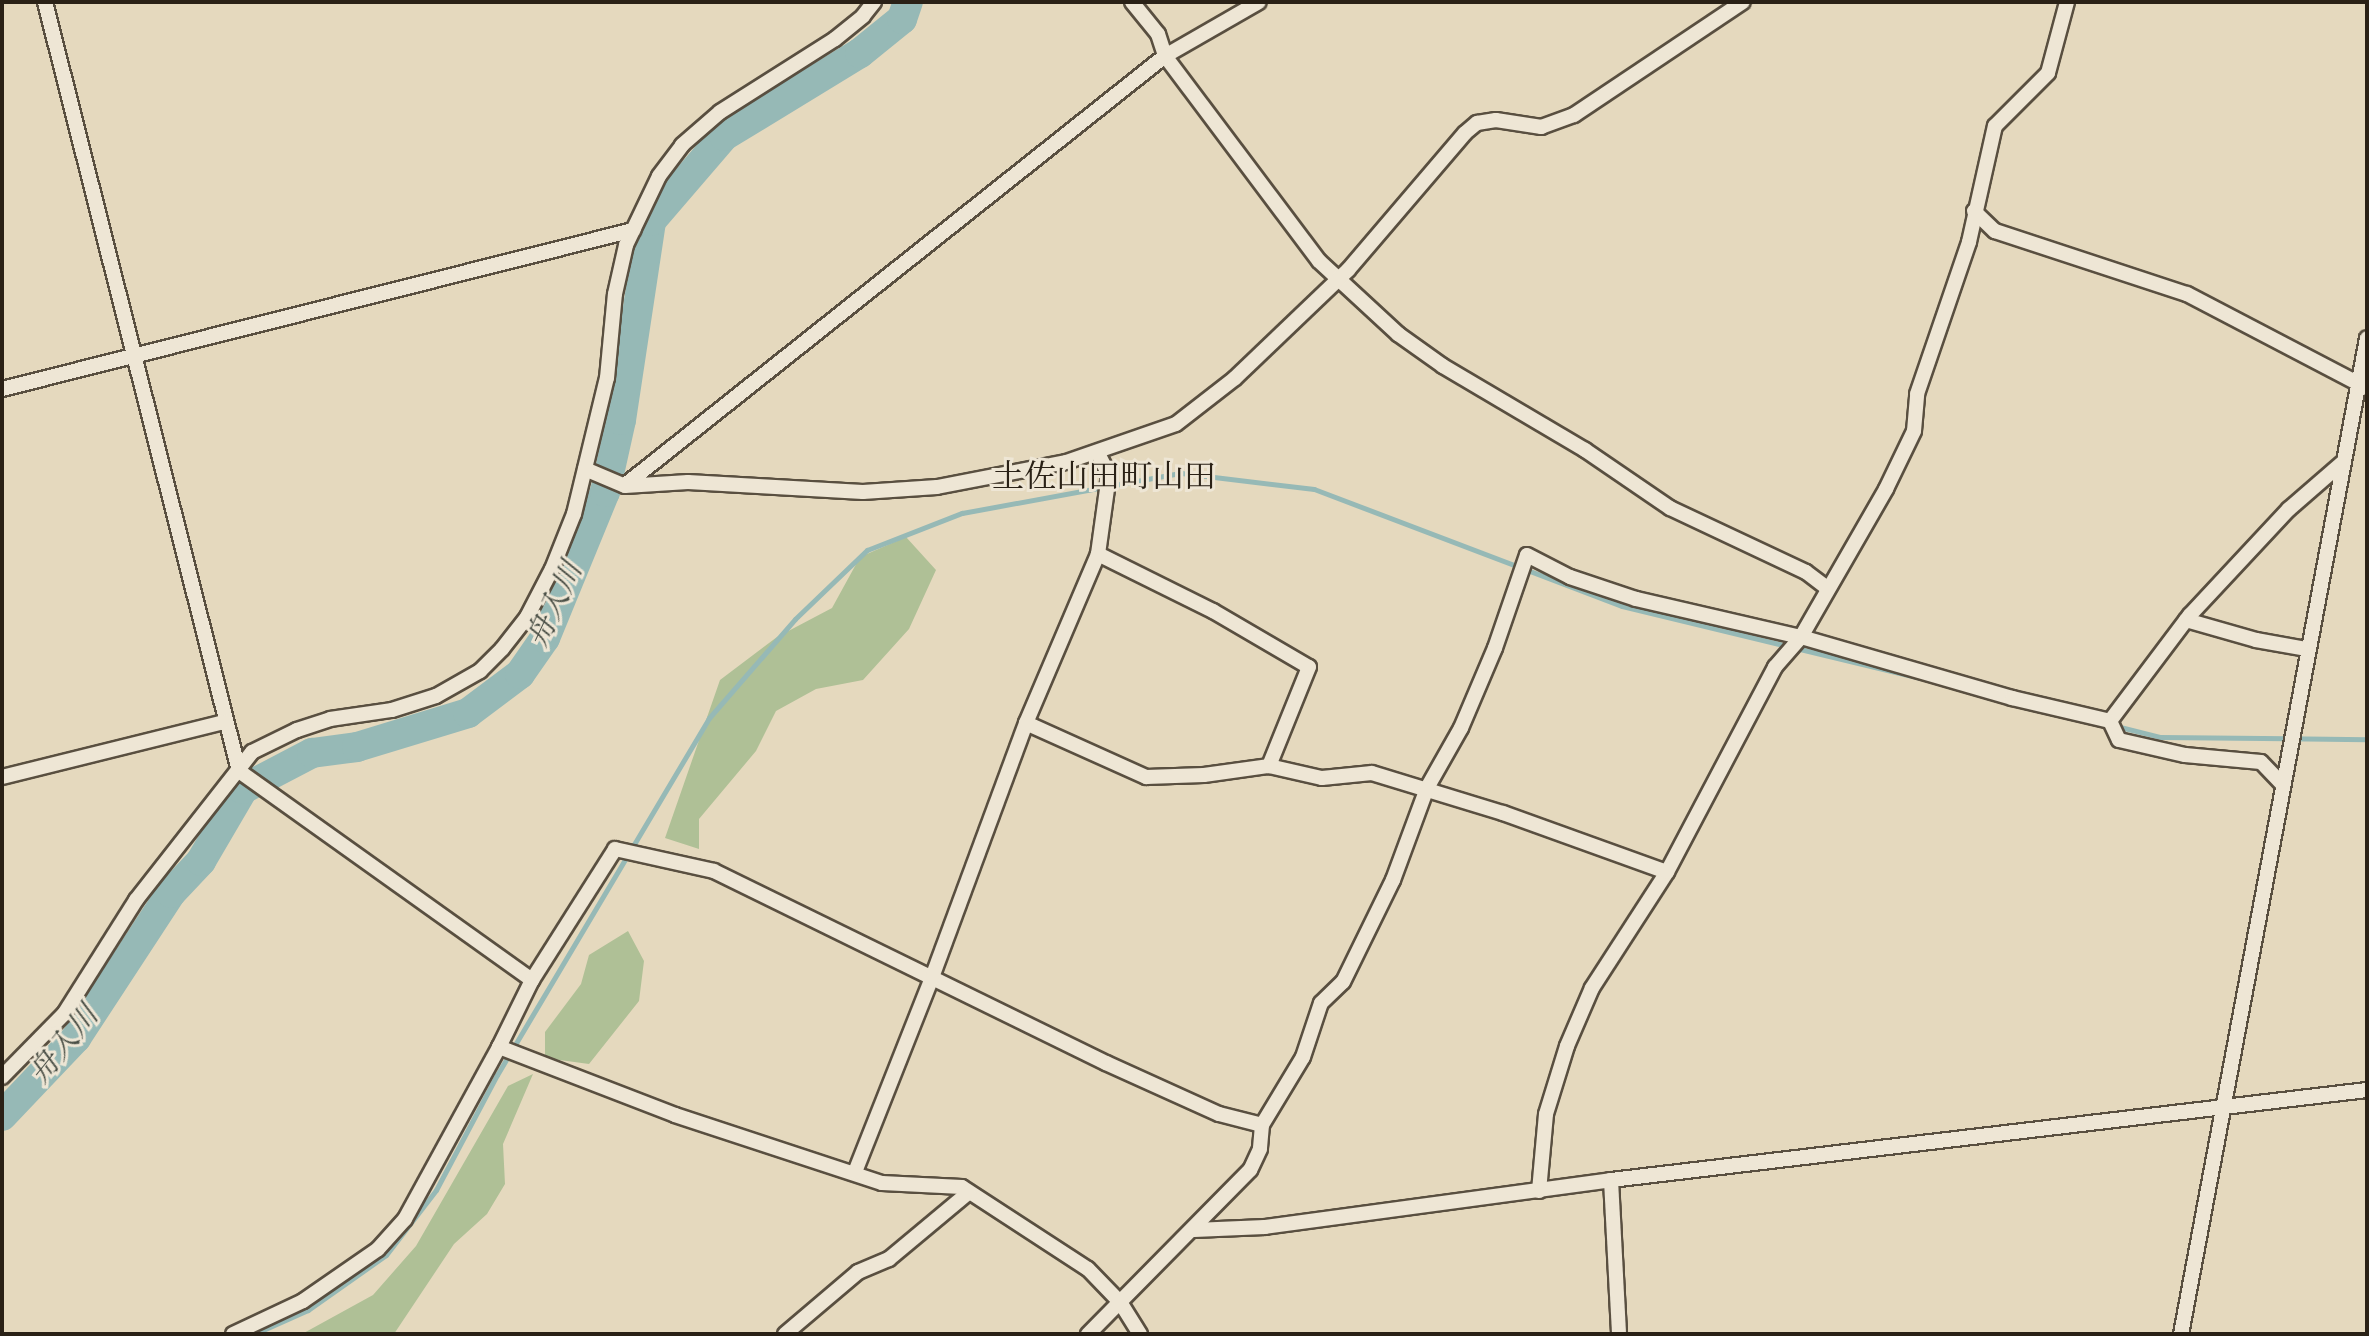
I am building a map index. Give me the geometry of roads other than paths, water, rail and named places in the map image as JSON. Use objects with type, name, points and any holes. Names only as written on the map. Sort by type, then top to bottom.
[{"type":"street","points":[[45,2],[239,771],[262,791],[532,980]]},
{"type":"street","points":[[2,1077],[64,1014],[136,900],[252,752],[297,730],[330,719],[392,710],[436,696],[480,671],[527,617],[552,569],[574,514],[607,378],[615,294],[633,230],[659,176],[682,145],[758,85],[835,39],[863,16],[874,2]]},
{"type":"street","points":[[1132,2],[1158,34],[1165,56],[1319,261],[1398,334],[1443,366],[1585,450],[1670,508],[1806,572],[1826,587]]},
{"type":"street","points":[[625,486],[1165,56],[1259,2]]},
{"type":"street","points":[[585,469],[625,486],[688,482],[863,492],[922,488],[1098,453],[1176,424],[1235,378],[1338,279],[1477,123],[1496,120],[1541,127],[1574,115],[1743,2]]},
{"type":"street","points":[[1539,1191],[1546,1114],[1567,1046],[1592,988],[1667,872],[1759,695],[1801,637],[1914,431],[1917,394],[1965,255],[1995,126],[2048,73],[2067,2]]},
{"type":"street","points":[[1974,211],[1995,231],[2187,294],[2362,384]]},
{"type":"street","points":[[2,389],[633,230]]},
{"type":"street","points":[[2181,1334],[2307,649],[2343,462],[2362,384],[2367,338]]},
{"type":"street","points":[[855,1172],[931,980],[1026,723],[1098,554],[1109,475],[1098,453]]},
{"type":"street","points":[[2110,721],[2186,620],[2289,509],[2343,462]]},
{"type":"street","points":[[1098,554],[1213,611],[1309,667],[1269,766]]},
{"type":"street","points":[[1088,1334],[1250,1170],[1260,1149],[1262,1125],[1303,1057],[1321,1003],[1343,982],[1393,880],[1427,788],[1466,714],[1495,648],[1527,555],[1570,577],[1636,599],[1801,637],[2012,698],[2110,721]]},
{"type":"street","points":[[2186,620],[2256,640],[2307,649]]},
{"type":"street","points":[[2110,721],[2119,740],[2185,755],[2261,762],[2283,785]]},
{"type":"street","points":[[2,777],[225,722]]},
{"type":"street","points":[[1026,723],[1146,777],[1204,775],[1269,766],[1322,778],[1372,773],[1427,788],[1667,872]]},
{"type":"street","points":[[233,1334],[303,1301],[378,1249],[405,1219],[502,1048],[532,980],[615,849],[714,871],[931,980],[1219,1114],[1262,1125]]},
{"type":"street","points":[[502,1048],[675,1115],[882,1183],[962,1187],[1088,1269],[1120,1302],[1140,1334]]},
{"type":"street","points":[[1194,1230],[1265,1227],[1611,1180],[2367,1090]]},
{"type":"street","points":[[1611,1180],[1619,1334]]},
{"type":"street","points":[[785,1334],[858,1272],[889,1259],[969,1192]]},
{"type":"waterway","name":"舟入川","points":[[2,1116],[76,1038],[171,893],[201,861],[243,789],[312,753],[357,747],[468,713],[520,674],[545,638],[605,492],[621,420],[651,221],[724,136],[860,53],[902,19],[908,2]]},
{"type":"waterway","points":[[254,1334],[308,1310],[386,1255],[436,1190],[497,1075],[709,718],[795,619],[867,550],[962,513],[1181,473],[1314,489],[1622,606],[1920,678]]},
{"type":"waterway","points":[[2116,726],[2160,737],[2367,739]]},
{"type":"district","name":"土佐山田町山田","points":[[1104,477]]}]
